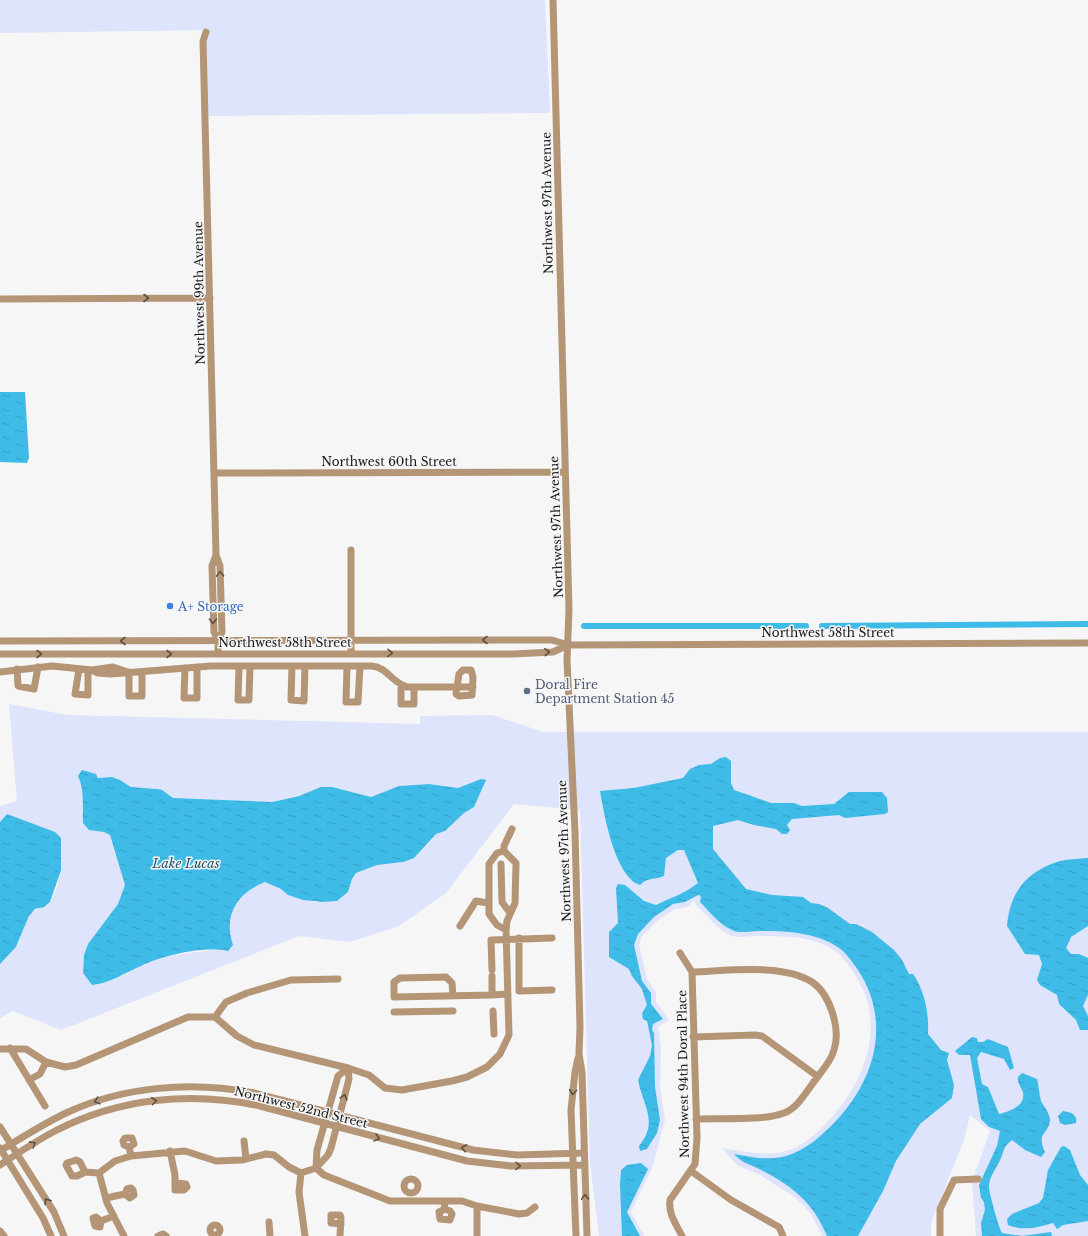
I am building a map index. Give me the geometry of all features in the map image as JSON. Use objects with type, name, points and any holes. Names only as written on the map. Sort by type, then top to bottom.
[{"type":"street","name":"Northwest 97th Avenue","points":[[553,0],[569,610],[567,660],[568,723],[577,889],[580,1027],[579,1054],[575,1072],[572,1110],[572,1154],[576,1236]]},
{"type":"street","name":"Northwest 99th Avenue","points":[[206,32],[204,48],[216,555],[212,566],[214,632],[218,640],[218,653]]},
{"type":"street","points":[[0,299],[210,298]]},
{"type":"street","name":"Northwest 60th Street","points":[[214,473],[565,472]]},
{"type":"street","points":[[351,550],[351,652]]},
{"type":"street","name":"Northwest 58th Street","points":[[0,641],[552,640],[568,645],[1088,643]]},
{"type":"street","name":"Northwest 58th Street","points":[[0,654],[351,652],[530,653],[553,652],[568,645]]},
{"type":"street","points":[[0,672],[17,669],[58,666],[90,670],[113,666],[128,672],[197,667],[360,666],[381,668],[401,685],[414,687],[456,687]]},
{"type":"street","points":[[239,666],[238,700],[249,700],[250,666]]},
{"type":"street","points":[[292,666],[291,700],[304,700],[305,666]]},
{"type":"street","points":[[347,666],[346,702],[358,702],[360,666]]},
{"type":"street","points":[[17,669],[18,686],[34,689],[38,667]]},
{"type":"street","points":[[184,668],[184,698],[197,698],[197,667]]},
{"type":"street","points":[[79,669],[75,694],[79,695],[88,695],[90,670]]},
{"type":"street","points":[[466,669],[471,670],[473,674],[473,695],[456,695],[456,687],[460,672],[466,669]]},
{"type":"street","points":[[128,672],[129,696],[142,696],[142,672]]},
{"type":"street","points":[[401,685],[401,704],[414,704],[414,687]]},
{"type":"street","points":[[504,851],[504,846],[512,829]]},
{"type":"street","points":[[504,851],[497,853],[489,864],[488,914],[497,925],[506,930]]},
{"type":"street","points":[[0,1049],[26,1049],[46,1062],[64,1067],[76,1065],[188,1017],[215,1017],[237,1036],[254,1045],[348,1068],[369,1075],[385,1088],[402,1090],[424,1087],[467,1077],[488,1067],[500,1054],[509,1035],[506,930],[510,913],[515,903],[516,862],[504,851]]},
{"type":"street","points":[[500,864],[502,902],[510,913]]},
{"type":"street","points":[[460,926],[476,901],[488,903]]},
{"type":"street","points":[[518,938],[520,991],[552,990]]},
{"type":"street","points":[[492,995],[491,940],[552,938]]},
{"type":"street","points":[[680,953],[692,972],[782,970],[813,982],[832,1009],[836,1023],[835,1050],[804,1097],[784,1113],[771,1116],[696,1119]]},
{"type":"street","name":"Northwest 94th Doral Place","points":[[682,1236],[670,1214],[669,1207],[670,1200],[695,1164],[696,1119],[692,972]]},
{"type":"street","points":[[452,996],[452,983],[446,977],[400,978],[394,982],[394,997],[452,996],[492,995],[508,994]]},
{"type":"street","points":[[215,1017],[226,1002],[247,993],[291,980],[338,979]]},
{"type":"street","points":[[394,1012],[453,1011]]},
{"type":"street","points":[[493,1011],[494,1034]]},
{"type":"street","points":[[693,1037],[762,1036],[817,1076]]},
{"type":"street","points":[[10,1048],[45,1106]]},
{"type":"street","name":"Northwest 97th Avenue","points":[[579,1054],[582,1072],[587,1236]]},
{"type":"street","points":[[29,1080],[40,1074],[46,1062]]},
{"type":"street","points":[[316,1168],[317,1150],[338,1076],[348,1068]]},
{"type":"street","points":[[85,1172],[99,1173],[115,1161],[132,1156],[170,1151],[186,1151],[216,1161],[246,1159],[266,1154],[274,1155],[289,1167],[301,1173],[316,1168],[328,1155],[349,1079],[348,1068]]},
{"type":"street","points":[[209,1087],[209,1098]]},
{"type":"street","name":"Northwest 52nd Street","points":[[0,1150],[66,1113],[113,1096],[159,1088],[209,1087],[254,1093],[448,1145],[498,1154],[584,1154]]},
{"type":"street","name":"Northwest 52nd Street","points":[[0,1165],[67,1125],[117,1108],[171,1099],[209,1098],[250,1104],[455,1158],[497,1165],[584,1165]]},
{"type":"street","points":[[0,1127],[54,1212],[64,1236]]},
{"type":"street","points":[[244,1141],[246,1159]]},
{"type":"street","points":[[129,1147],[132,1156]]},
{"type":"street","points":[[0,1150],[43,1218],[52,1236]]},
{"type":"street","points":[[170,1151],[176,1183]]},
{"type":"street","points":[[497,1165],[498,1154]]},
{"type":"street","points":[[316,1168],[324,1175],[390,1201],[412,1201],[445,1205],[462,1201],[477,1206],[519,1214],[527,1213],[535,1207]]},
{"type":"street","points":[[691,1170],[731,1200],[778,1227],[783,1236]]},
{"type":"street","points":[[99,1173],[106,1198],[124,1236]]},
{"type":"street","points":[[301,1173],[299,1192],[305,1236]]},
{"type":"street","points":[[940,1236],[940,1209],[954,1180],[978,1179]]},
{"type":"street","points":[[412,1193],[412,1201]]},
{"type":"street","points":[[106,1198],[125,1194]]},
{"type":"street","points":[[477,1206],[477,1236]]},
{"type":"street","points":[[101,1221],[114,1216]]},
{"type":"street","points":[[269,1222],[270,1236]]},
{"type":"street","points":[[340,1236],[341,1224]]},
{"type":"street","points":[[0,1231],[4,1236]]},
{"type":"street","points":[[158,1236],[163,1234],[166,1236]]},
{"type":"shaded area","points":[[0,0],[545,0],[550,113],[205,116],[206,30],[0,33]]},
{"type":"shaded area","points":[[9,704],[67,715],[420,724],[420,716],[492,715],[543,732],[1088,732],[1088,1236],[976,1236],[972,1181],[990,1131],[970,1115],[964,1140],[931,1223],[931,1236],[822,1236],[811,1214],[796,1198],[760,1175],[737,1165],[722,1148],[760,1153],[782,1152],[802,1144],[814,1135],[829,1120],[842,1105],[862,1070],[868,1052],[871,1033],[870,1014],[865,995],[854,974],[842,957],[831,948],[811,940],[800,938],[778,936],[734,937],[722,931],[712,922],[695,904],[695,900],[687,907],[675,909],[657,921],[642,936],[639,945],[647,979],[656,992],[656,1002],[669,1020],[657,1028],[659,1031],[661,1048],[660,1087],[665,1120],[652,1168],[631,1212],[644,1236],[599,1236],[590,1163],[580,810],[514,804],[446,893],[399,926],[350,942],[299,936],[61,1030],[13,1011],[0,1018],[0,964],[17,946],[27,920],[31,914],[48,905],[50,902],[57,887],[59,871],[61,838],[7,814],[0,822],[0,806],[17,801]],"holes":[[[90,773],[95,774],[98,778],[106,778],[124,782],[131,787],[157,789],[173,798],[272,802],[332,787],[371,797],[399,786],[429,784],[458,788],[481,779],[486,780],[474,807],[464,813],[445,831],[436,834],[423,848],[403,862],[377,865],[356,873],[352,879],[348,892],[337,901],[314,902],[288,895],[281,889],[265,882],[247,892],[235,906],[231,915],[230,924],[230,934],[233,945],[224,948],[161,958],[110,981],[92,985],[83,973],[84,955],[88,944],[118,904],[125,885],[110,835],[104,832],[89,830],[82,812],[82,784]]]},
{"type":"water","points":[[0,392],[25,392],[29,458],[27,463],[0,462]]},
{"type":"water","points":[[726,757],[731,761],[731,783],[734,790],[771,803],[794,803],[802,806],[834,804],[849,792],[882,792],[887,798],[888,812],[885,814],[845,818],[839,815],[792,819],[787,825],[790,830],[787,834],[782,834],[776,829],[738,820],[713,826],[713,849],[746,889],[772,895],[803,897],[811,903],[819,904],[828,908],[850,924],[856,924],[872,932],[894,950],[902,960],[909,974],[913,974],[921,988],[927,1011],[928,1034],[941,1050],[949,1053],[947,1060],[954,1085],[952,1098],[920,1124],[896,1161],[883,1191],[858,1236],[827,1236],[816,1215],[802,1198],[793,1190],[774,1177],[740,1160],[734,1154],[760,1158],[773,1158],[786,1156],[806,1147],[829,1128],[849,1106],[869,1069],[874,1050],[876,1030],[874,1010],[868,990],[858,970],[843,951],[814,936],[792,932],[735,931],[723,925],[715,918],[700,902],[701,896],[698,895],[685,902],[673,904],[654,917],[638,934],[634,945],[642,981],[651,993],[651,1004],[663,1019],[653,1024],[652,1030],[654,1033],[655,1087],[660,1120],[657,1133],[647,1149],[640,1151],[639,1146],[645,1137],[649,1121],[638,1080],[650,1056],[652,1045],[647,1021],[643,1019],[642,1013],[647,1005],[642,989],[632,976],[629,969],[609,957],[609,932],[618,923],[616,888],[618,884],[625,885],[644,901],[656,905],[683,893],[698,883],[684,850],[678,850],[666,858],[664,876],[648,880],[640,885],[631,880],[617,858],[612,844],[600,791],[634,788],[683,778],[690,769],[699,765],[711,764],[720,758]]},
{"type":"water","name":"Lake Lucas","points":[[82,770],[96,774],[98,778],[112,777],[131,787],[162,790],[173,798],[272,802],[299,796],[321,787],[332,787],[371,797],[399,786],[429,784],[458,788],[481,779],[486,780],[474,807],[464,813],[445,831],[436,834],[414,858],[403,862],[377,865],[356,873],[352,879],[348,892],[337,901],[323,902],[303,900],[288,895],[281,889],[265,882],[247,892],[235,906],[231,915],[230,924],[230,934],[233,945],[228,951],[208,950],[184,952],[172,955],[150,962],[111,980],[92,985],[83,973],[84,955],[88,944],[118,904],[125,885],[110,835],[104,832],[89,830],[83,823],[82,787],[78,776]]},
{"type":"water","points":[[7,814],[55,832],[61,838],[61,870],[50,902],[44,907],[35,909],[29,916],[16,947],[0,964],[0,822]]},
{"type":"water","points":[[1088,858],[1088,926],[1071,937],[1066,948],[1071,954],[1079,954],[1088,958],[1088,995],[1083,1006],[1088,1016],[1088,1030],[1080,1030],[1076,1020],[1059,1004],[1057,995],[1040,985],[1037,980],[1042,964],[1039,955],[1025,954],[1007,926],[1012,902],[1016,893],[1022,884],[1038,870],[1060,861]]},
{"type":"water","points":[[972,1037],[977,1038],[978,1042],[983,1042],[988,1039],[1008,1047],[1014,1068],[1010,1070],[1004,1059],[981,1052],[977,1058],[982,1084],[988,1087],[999,1114],[1016,1108],[1022,1101],[1023,1092],[1018,1077],[1022,1073],[1037,1079],[1041,1101],[1050,1118],[1049,1126],[1042,1137],[1045,1152],[1041,1157],[1025,1150],[1012,1140],[1007,1144],[989,1183],[992,1203],[1002,1233],[1022,1236],[982,1236],[981,1223],[985,1210],[979,1185],[997,1146],[1000,1131],[989,1127],[981,1119],[970,1055],[959,1055],[955,1051]]},
{"type":"water","points":[[1063,1111],[1071,1113],[1075,1116],[1076,1123],[1065,1125],[1060,1123],[1058,1116]]},
{"type":"water","points":[[1064,1146],[1070,1150],[1080,1175],[1088,1185],[1088,1221],[1063,1225],[1057,1229],[1053,1223],[1030,1228],[1019,1228],[1008,1225],[1007,1219],[1012,1214],[1039,1203],[1043,1198],[1048,1170],[1061,1147]]},
{"type":"water","points":[[641,1163],[648,1169],[627,1212],[640,1236],[622,1236],[620,1184],[621,1170],[627,1165]]},
{"type":"water","points":[[1051,1232],[1052,1236],[1022,1236]]},
{"type":"waterway","points":[[822,626],[1087,624]]},
{"type":"waterway","points":[[584,626],[806,626]]},
{"type":"place","name":"A+ Storage","points":[[170,606]]},
{"type":"place","name":"Doral Fire Department Station 45","points":[[527,691]]}]
